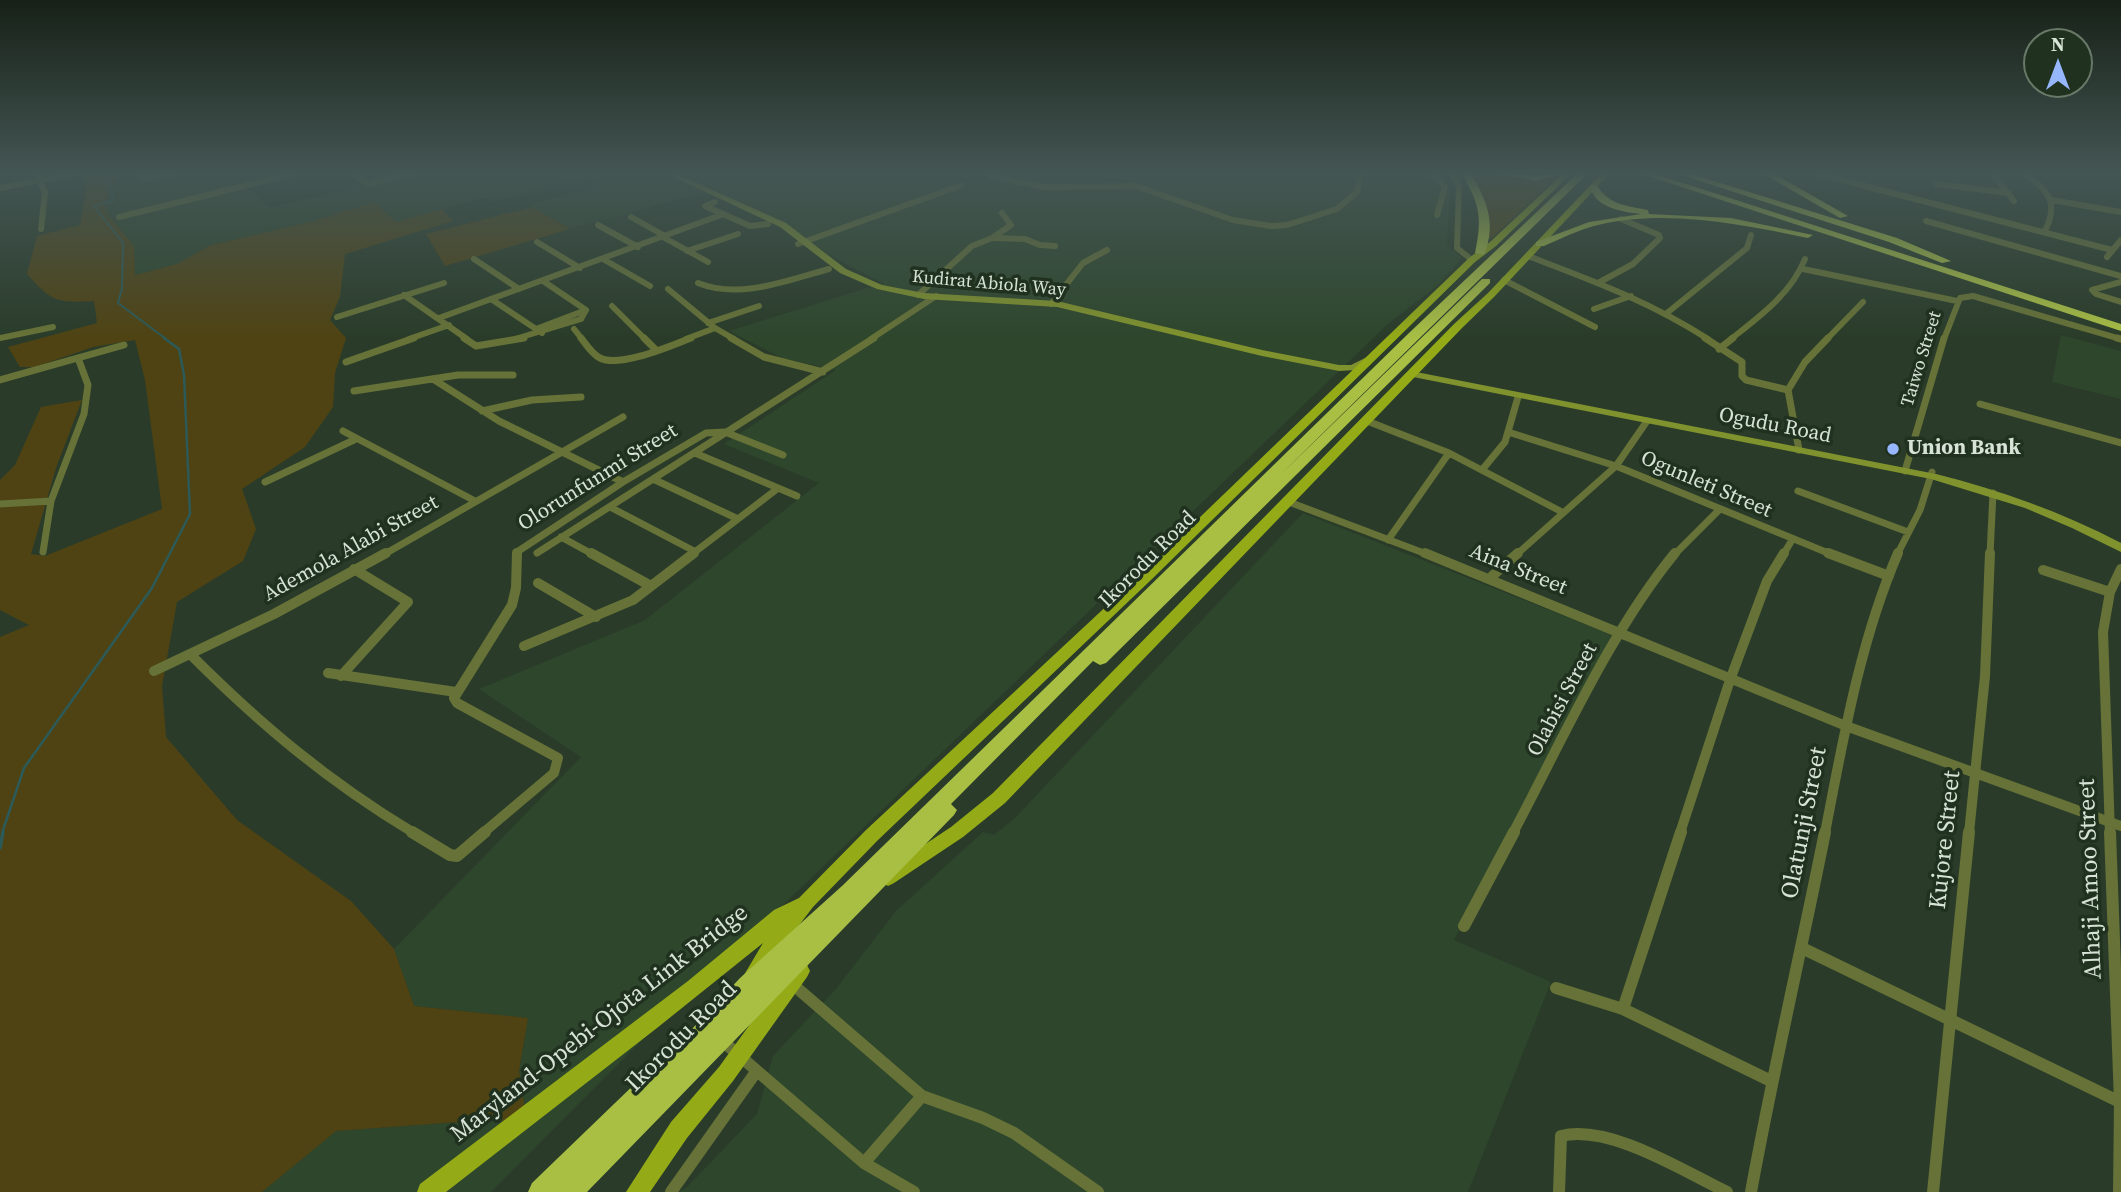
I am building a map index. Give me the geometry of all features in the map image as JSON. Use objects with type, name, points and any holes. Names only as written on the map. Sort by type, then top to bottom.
[{"type":"highway","points":[[1476,256],[1486,228]]},
{"type":"highway","name":"Ikorodu Road","points":[[836,923],[1529,228]]},
{"type":"highway","name":"Ikorodu Road","points":[[569,1192],[631,1115],[748,985],[849,892],[1421,337],[1540,228]]},
{"type":"highway","points":[[1540,244],[1579,228]]},
{"type":"highway","points":[[1766,228],[1893,257],[1964,277]]},
{"type":"highway","points":[[1809,228],[1893,257]]},
{"type":"highway","points":[[1812,228],[2121,328]]},
{"type":"highway","points":[[1834,228],[2121,317]]},
{"type":"highway","points":[[1854,228],[1946,261]]},
{"type":"highway","points":[[1868,228],[1893,240]]},
{"type":"highway","points":[[1416,315],[1421,337],[1458,326]]},
{"type":"highway","name":"Ikorodu Road","points":[[541,1192],[787,979]]},
{"type":"main road","name":"Kudirat Abiola Way","points":[[774,228],[842,271],[880,287],[934,298],[1051,304],[1329,367],[1353,368],[1371,358]]},
{"type":"main road","name":"Kudirat Abiola Way","points":[[786,228],[828,269],[874,290],[1027,306],[1080,316],[1324,371],[1336,376],[1340,387]]},
{"type":"main road","name":"Ikorodu Road","points":[[748,985],[763,957],[807,901],[872,835],[1177,547],[1476,256],[1510,228]]},
{"type":"main road","name":"Ikorodu Road","points":[[836,923],[878,886],[957,832],[999,798],[1553,228]]},
{"type":"main road","name":"Ogudu Road","points":[[1414,371],[1798,448]]},
{"type":"main road","name":"Ogudu Road","points":[[1414,371],[1518,397],[1932,474],[2024,499],[2121,542]]},
{"type":"main road","name":"Ogudu Road","points":[[1932,474],[1993,493],[2073,524],[2121,548]]},
{"type":"main road","name":"Maryland-Opebi-Ojota Link Bridge","points":[[428,1192],[506,1129],[598,1063],[718,970],[781,916],[807,901]]},
{"type":"main road","points":[[637,1192],[679,1130],[738,1056],[787,979],[836,923]]},
{"type":"street","points":[[603,228],[638,247]]},
{"type":"street","points":[[649,228],[708,262]]},
{"type":"street","points":[[439,318],[638,247],[683,228]]},
{"type":"street","points":[[802,243],[844,228]]},
{"type":"street","points":[[918,295],[972,246],[992,238],[1007,228]]},
{"type":"street","points":[[1458,228],[1457,248],[1476,256]]},
{"type":"street","points":[[1598,283],[1633,264],[1661,237],[1640,228]]},
{"type":"street","points":[[1949,228],[2121,276]]},
{"type":"street","points":[[2028,228],[2112,250]]},
{"type":"street","points":[[2045,232],[2047,228]]},
{"type":"street","points":[[687,251],[738,234]]},
{"type":"street","points":[[1667,313],[1747,248],[1751,235]]},
{"type":"street","points":[[992,238],[1025,239],[1040,245],[1055,246]]},
{"type":"street","points":[[2107,257],[2121,240]]},
{"type":"street","points":[[537,242],[580,268]]},
{"type":"street","points":[[1051,304],[1083,263],[1107,250]]},
{"type":"street","points":[[1528,256],[1667,313],[1742,362],[1742,376],[1746,380],[1788,390]]},
{"type":"street","points":[[474,259],[519,289]]},
{"type":"street","points":[[603,259],[650,286]]},
{"type":"street","points":[[1719,349],[1768,309],[1803,269],[1805,259]]},
{"type":"street","points":[[698,284],[707,289],[743,290],[828,269]]},
{"type":"street","points":[[1803,269],[1957,301]]},
{"type":"street","points":[[1504,280],[1595,327]]},
{"type":"street","points":[[404,295],[478,346],[569,326],[581,319],[586,310],[543,281]]},
{"type":"street","points":[[2121,282],[2092,290],[2096,294],[2121,302]]},
{"type":"street","points":[[337,317],[444,283]]},
{"type":"street","points":[[668,289],[715,328],[771,360],[824,372]]},
{"type":"street","points":[[1594,309],[1631,296]]},
{"type":"street","name":"Taiwo Street","points":[[1905,468],[1957,301],[1966,296],[1983,298],[2121,339]]},
{"type":"street","points":[[537,553],[790,390],[824,372],[934,298]]},
{"type":"street","points":[[491,299],[539,331]]},
{"type":"street","points":[[1798,448],[1788,390],[1805,362],[1863,302]]},
{"type":"street","points":[[612,306],[656,350]]},
{"type":"street","points":[[708,323],[759,306]]},
{"type":"street","points":[[346,362],[449,325]]},
{"type":"street","points":[[0,338],[53,327]]},
{"type":"street","points":[[574,329],[602,359],[621,359],[656,350],[715,328]]},
{"type":"street","points":[[0,380],[124,345]]},
{"type":"street","points":[[43,552],[51,501],[84,414],[88,385],[78,358]]},
{"type":"street","points":[[354,391],[433,379],[513,375]]},
{"type":"street","points":[[433,379],[482,411],[624,482]]},
{"type":"street","points":[[482,411],[532,400],[581,397]]},
{"type":"street","points":[[1482,470],[1500,452],[1518,397]]},
{"type":"street","points":[[1980,404],[2121,443]]},
{"type":"street","name":"Ademola Alabi Street","points":[[154,671],[191,655],[354,569],[623,417]]},
{"type":"street","points":[[1367,421],[1449,453],[1562,512]]},
{"type":"street","points":[[1490,578],[1616,466],[1647,421]]},
{"type":"street","points":[[343,431],[475,501]]},
{"type":"street","points":[[725,432],[783,456]]},
{"type":"street","name":"Olorunfunmi Street","points":[[456,692],[477,664],[512,605],[516,588],[517,552],[624,482],[706,433],[725,432]]},
{"type":"street","name":"Ogunleti Street","points":[[1508,432],[1616,466],[1792,540],[1889,576]]},
{"type":"street","points":[[265,482],[356,439]]},
{"type":"street","points":[[695,453],[797,496]]},
{"type":"street","points":[[1388,540],[1449,453]]},
{"type":"street","name":"Olatunji Street","points":[[1751,1192],[1771,1081],[1802,948],[1846,726],[1869,636],[1889,576],[1920,510],[1932,474]]},
{"type":"street","points":[[653,479],[738,519]]},
{"type":"street","points":[[524,646],[633,600],[776,489]]},
{"type":"street","points":[[1798,491],[1908,532]]},
{"type":"street","name":"Kujore Street","points":[[1934,1192],[1985,676],[1993,493]]},
{"type":"street","points":[[0,504],[51,501]]},
{"type":"street","name":"Aina Street","points":[[1289,502],[1490,578],[1619,635],[1846,726],[2116,824]]},
{"type":"street","points":[[610,507],[696,552]]},
{"type":"street","name":"Olabisi Street","points":[[1464,926],[1619,635],[1668,559],[1693,531],[1720,509]]},
{"type":"street","points":[[561,537],[651,586]]},
{"type":"street","points":[[1623,1009],[1730,680],[1767,582],[1792,540]]},
{"type":"street","points":[[341,676],[408,602],[354,569]]},
{"type":"street","name":"Alhaji Amoo Street","points":[[2119,1192],[2116,824],[2103,632],[2110,592],[2121,569]]},
{"type":"street","points":[[2043,570],[2110,592]]},
{"type":"street","points":[[538,583],[596,617]]},
{"type":"street","points":[[191,655],[250,714],[356,798],[450,855],[457,856],[554,773],[558,758],[457,703],[454,698],[456,692],[328,673]]},
{"type":"street","points":[[1802,948],[2119,1102]]},
{"type":"street","points":[[787,979],[922,1096],[1003,1129],[1037,1149],[1098,1192]]},
{"type":"street","points":[[1556,988],[1623,1009],[1771,1081]]},
{"type":"street","points":[[719,1038],[755,1072],[864,1163],[914,1192]]},
{"type":"street","points":[[671,1192],[755,1072]]},
{"type":"street","points":[[864,1163],[922,1096]]},
{"type":"street","points":[[1559,1192],[1561,1136],[1578,1130],[1617,1141],[1727,1192]]},
{"type":"shaded area","points":[[70,228],[119,228],[134,246],[135,275],[177,264],[211,245],[287,228],[431,228],[345,254],[340,297],[330,320],[346,338],[335,373],[333,407],[305,447],[242,489],[256,529],[243,561],[177,602],[162,686],[166,737],[237,820],[351,901],[394,949],[414,1006],[528,1018],[519,1071],[527,1122],[486,1120],[336,1131],[262,1192],[0,1192],[0,637],[29,625],[0,610],[0,480],[15,465],[41,407],[82,400],[56,468],[31,554],[45,556],[162,509],[145,380],[135,340],[93,347],[35,367],[20,367],[8,347],[97,323],[94,301],[71,302],[56,299],[27,274],[37,236]]},
{"type":"shaded area","points":[[119,228],[287,228],[211,245],[177,264],[135,275],[134,246]]},
{"type":"shaded area","points":[[451,228],[570,229],[445,266],[426,234]]},
{"type":"shaded area","points":[[787,228],[1448,228],[1447,245],[1462,258],[1438,285],[1389,323],[634,1048],[491,1192],[262,1192],[335,1131],[486,1120],[526,1121],[519,1071],[528,1018],[414,1006],[394,949],[581,757],[479,689],[645,620],[819,483],[724,444],[836,370],[782,358],[729,331],[883,283],[833,257]]},
{"type":"shaded area","points":[[1490,228],[1503,228],[1491,239]]},
{"type":"shaded area","points":[[2061,335],[2121,351],[2121,399],[2052,382]]},
{"type":"shaded area","points":[[1303,513],[1615,636],[1454,940],[1551,982],[1468,1192],[679,1192],[687,1187],[757,1114],[773,1056],[836,989],[896,911],[983,832],[994,835],[1015,818]]},
{"type":"waterway","points":[[111,228],[123,243],[122,288],[118,303],[166,339]]},
{"type":"waterway","points":[[2,833],[24,768],[152,588],[190,514],[184,375],[179,349],[164,338]]},
{"type":"waterway","points":[[0,848],[3,832]]},
{"type":"place","name":"Union Bank","points":[[1893,449]]}]
